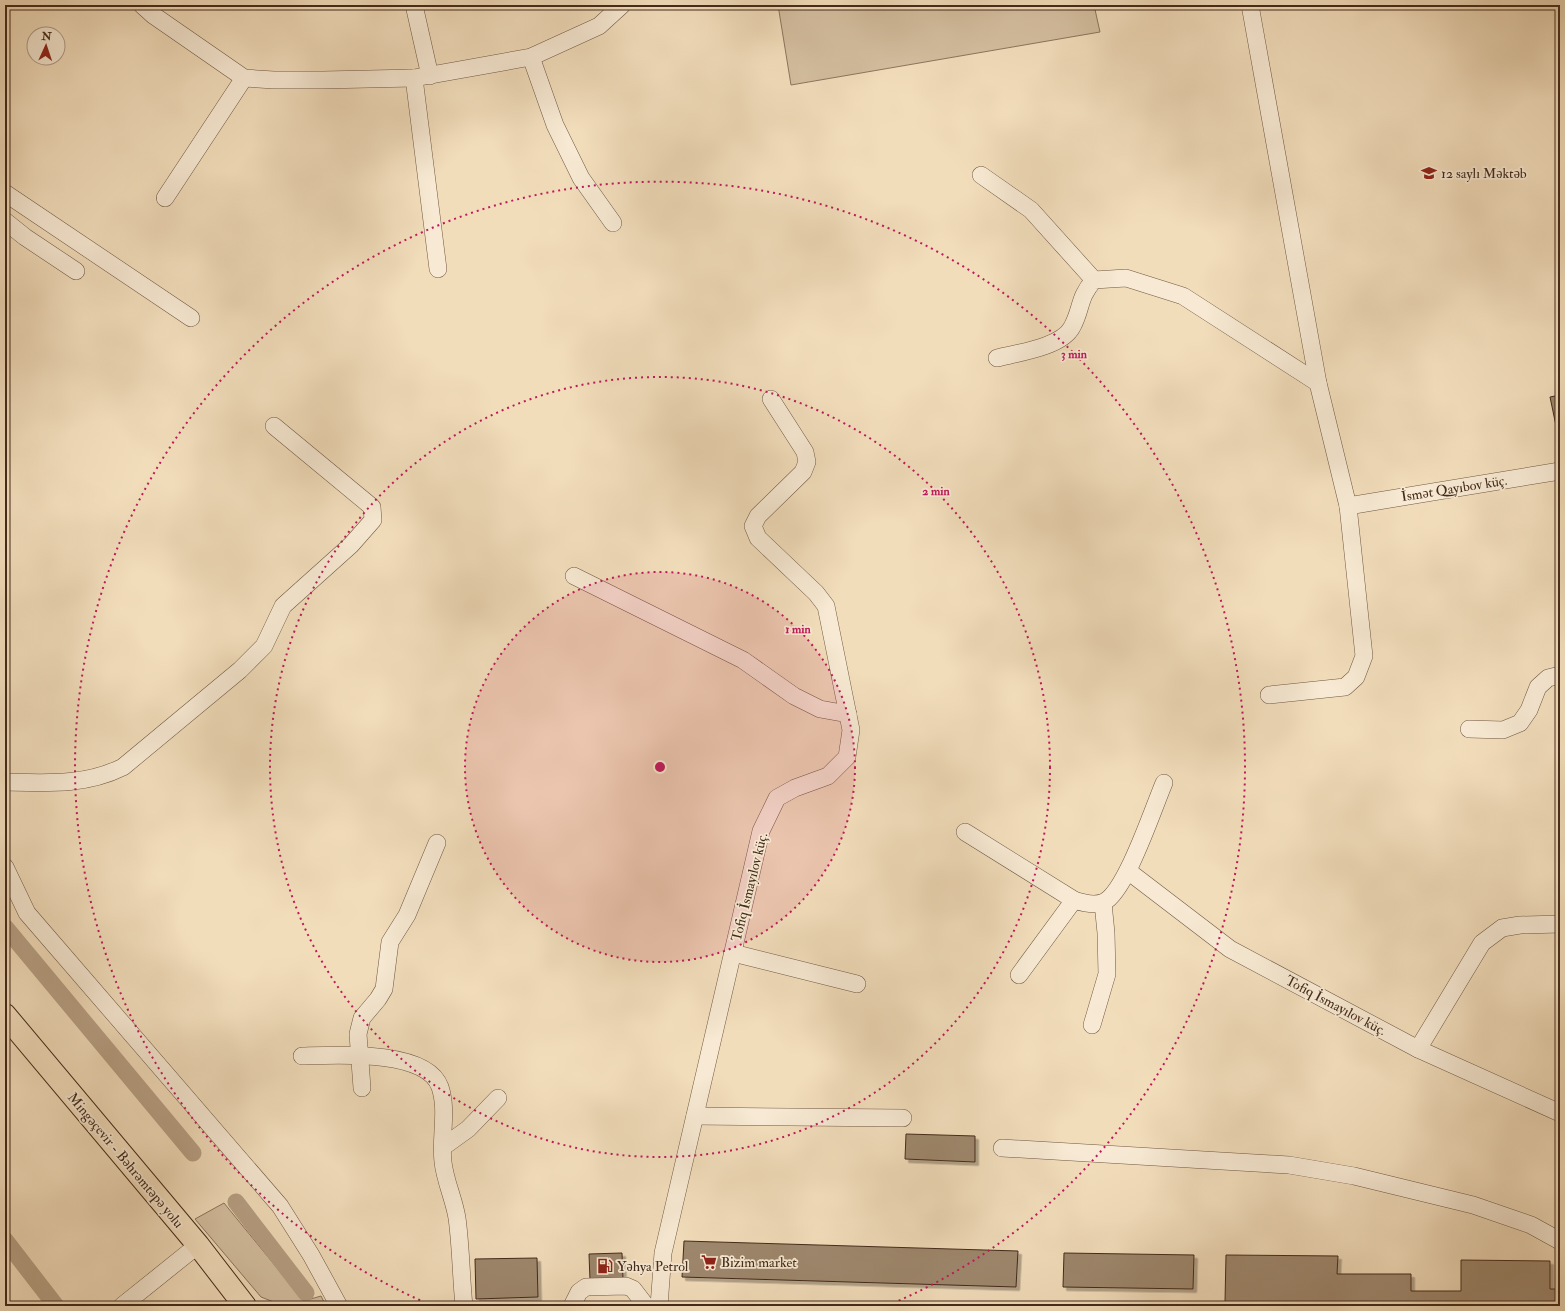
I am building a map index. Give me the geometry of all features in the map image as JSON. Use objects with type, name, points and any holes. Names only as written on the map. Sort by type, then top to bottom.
[{"type":"main road","name":"Mingəçevir - Bəhrəmtəpə yolu","points":[[5,1015],[198,1245],[245,1306]]},
{"type":"street","points":[[142,5],[153,15],[244,78],[274,80],[422,77],[530,57],[599,26],[622,5]]},
{"type":"street","points":[[414,5],[422,77],[438,269]]},
{"type":"street","points":[[1250,5],[1318,383],[1348,506],[1364,656],[1356,677],[1345,686],[1269,695]]},
{"type":"street","points":[[530,57],[555,125],[581,178],[613,223]]},
{"type":"street","points":[[165,198],[244,78]]},
{"type":"street","points":[[981,175],[1031,210],[1094,280]]},
{"type":"street","points":[[5,193],[191,318]]},
{"type":"street","points":[[5,221],[25,237],[76,272]]},
{"type":"street","points":[[997,358],[1052,345],[1072,328],[1084,291],[1094,280],[1126,278],[1183,296],[1318,383]]},
{"type":"street","name":"Tofiq İsmayılov küç.","points":[[659,1306],[663,1253],[761,831],[778,798],[795,788],[828,776],[847,757],[851,730],[826,606],[816,593],[758,538],[753,526],[758,516],[803,472],[807,462],[805,452],[771,399]]},
{"type":"street","points":[[5,782],[79,781],[105,776],[123,767],[240,670],[264,646],[283,606],[351,545],[373,520],[372,507],[274,426]]},
{"type":"street","name":"İsmət Qayıbov küç.","points":[[1348,506],[1560,471]]},
{"type":"street","points":[[574,576],[743,660],[794,696],[820,709],[848,714]]},
{"type":"street","points":[[1469,729],[1503,730],[1520,723],[1529,710],[1538,687],[1548,678],[1560,675]]},
{"type":"street","points":[[965,832],[1074,900],[1088,904],[1103,903],[1111,897],[1128,871],[1164,783]]},
{"type":"street","points":[[362,1088],[358,1034],[362,1018],[378,999],[384,989],[390,942],[407,915],[437,843]]},
{"type":"street","points":[[5,867],[27,914],[280,1206],[311,1255],[340,1306]]},
{"type":"street","name":"Tofiq İsmayılov küç.","points":[[1128,871],[1230,949],[1418,1049],[1560,1113]]},
{"type":"street","points":[[1019,976],[1074,900]]},
{"type":"street","points":[[1092,1025],[1107,974],[1106,933],[1103,903]]},
{"type":"street","points":[[1418,1049],[1482,943],[1502,928],[1520,925],[1560,924]]},
{"type":"street","points":[[733,953],[857,984]]},
{"type":"street","points":[[302,1056],[359,1055],[406,1061],[426,1068],[440,1085],[444,1105],[443,1162],[457,1218],[464,1306]]},
{"type":"street","points":[[443,1147],[468,1129],[498,1098]]},
{"type":"street","points":[[695,1116],[903,1118]]},
{"type":"street","points":[[1002,1148],[1289,1165],[1354,1176],[1473,1204],[1531,1226],[1560,1241]]},
{"type":"street","points":[[124,1304],[198,1245]]},
{"type":"street","points":[[572,1306],[579,1292],[586,1287],[626,1286],[633,1289],[646,1306]]},
{"type":"shaded area","points":[[778,5],[1094,5],[1100,32],[791,85]]},
{"type":"shaded area","points":[[224,1203],[304,1301],[321,1296],[326,1306],[284,1306],[261,1297],[195,1219]]},
{"type":"building","points":[[1560,395],[1560,439],[1559,440],[1550,397]]},
{"type":"building","points":[[906,1134],[975,1136],[975,1162],[905,1159]]},
{"type":"building","points":[[684,1241],[1018,1251],[1016,1287],[682,1277]]},
{"type":"building","points":[[622,1253],[623,1279],[590,1280],[589,1254]]},
{"type":"building","points":[[1064,1253],[1194,1255],[1193,1289],[1063,1287]]},
{"type":"building","points":[[1226,1255],[1338,1256],[1337,1274],[1411,1274],[1411,1291],[1461,1291],[1461,1260],[1550,1261],[1550,1289],[1560,1289],[1560,1306],[1225,1302]]},
{"type":"building","points":[[537,1258],[538,1297],[476,1299],[475,1259]]},
{"type":"waterway","points":[[5,927],[193,1153]]},
{"type":"waterway","points":[[236,1202],[306,1293]]},
{"type":"waterway","points":[[5,1240],[56,1306]]},
{"type":"place","name":"12 saylı Məktəb","points":[[1429,173]]},
{"type":"place","name":"Bizim market","points":[[709,1262]]},
{"type":"place","name":"Yəhya Petrol","points":[[605,1266]]}]
